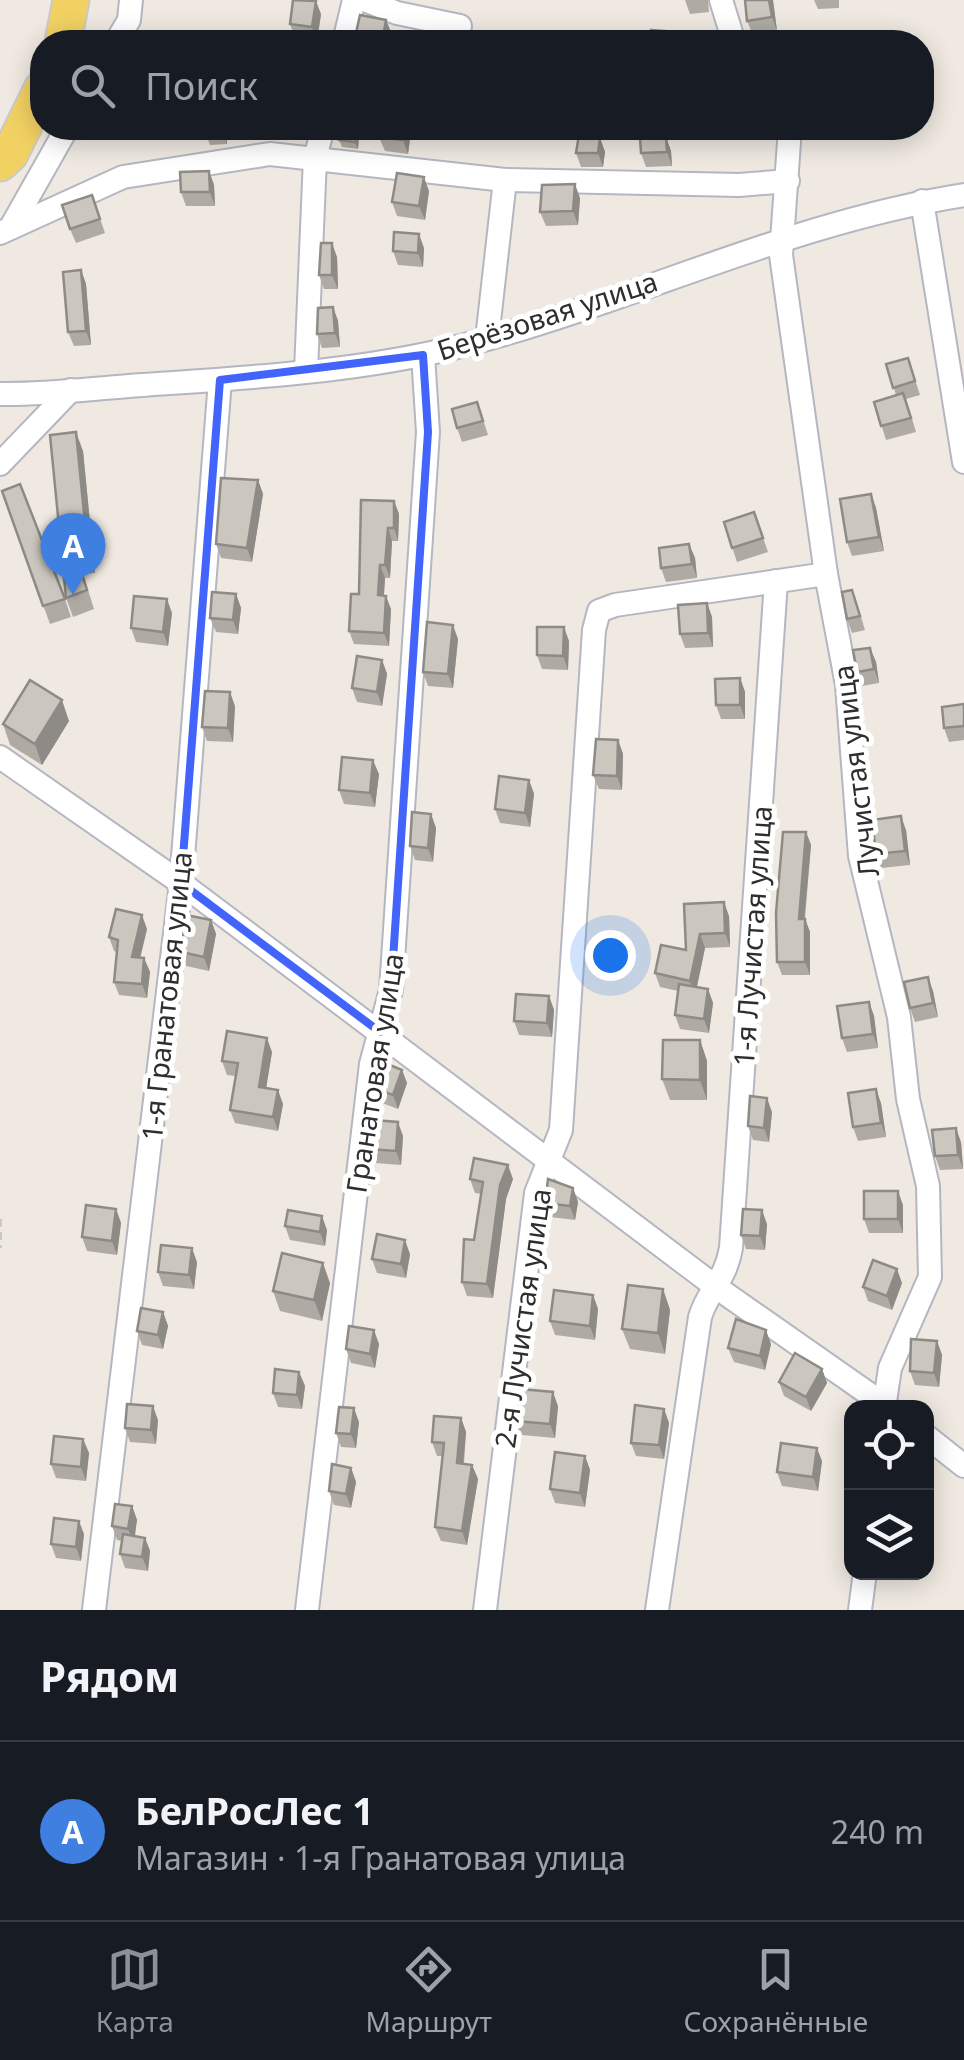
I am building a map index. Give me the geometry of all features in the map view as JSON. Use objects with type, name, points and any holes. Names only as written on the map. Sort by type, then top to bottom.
[{"type":"main road","points":[[65,30],[70,0]]},
{"type":"main road","points":[[0,163],[10,154],[30,113]]},
{"type":"street","points":[[123,30],[129,20],[131,0]]},
{"type":"street","points":[[347,30],[354,0]]},
{"type":"street","points":[[365,0],[397,12],[460,26]]},
{"type":"street","points":[[721,0],[730,30]]},
{"type":"street","points":[[5,230],[60,140]]},
{"type":"street","points":[[306,371],[315,158],[319,140]]},
{"type":"street","name":"Лучистая улица","points":[[790,140],[781,237],[826,574],[849,698],[860,856],[886,953],[908,1099],[928,1186],[930,1277],[890,1368],[887,1400]]},
{"type":"street","points":[[5,230],[123,177],[270,154],[505,180],[739,186],[788,181]]},
{"type":"street","points":[[487,339],[505,180]]},
{"type":"street","name":"Берёзовая улица","points":[[0,394],[220,380],[423,355],[487,339],[781,237],[964,195]]},
{"type":"street","points":[[922,202],[964,462]]},
{"type":"street","name":"Гранатовая улица","points":[[307,1610],[371,1064],[391,990],[428,432],[423,355]]},
{"type":"street","name":"1-я Гранатовая улица","points":[[94,1610],[181,883],[220,380]]},
{"type":"street","points":[[0,464],[72,390]]},
{"type":"street","points":[[776,581],[826,574]]},
{"type":"street","name":"2-я Лучистая улица","points":[[485,1610],[536,1193],[562,1130],[594,630],[599,611],[776,581]]},
{"type":"street","name":"1-я Лучистая улица","points":[[657,1610],[700,1317],[706,1299],[726,1277],[731,1248],[776,581]]},
{"type":"street","points":[[0,756],[181,883],[716,1287],[877,1400]]},
{"type":"street","points":[[934,1442],[964,1466]]},
{"type":"street","points":[[860,1610],[863,1580]]},
{"type":"path","points":[[0,1219],[0,1248]]},
{"type":"highlighted area","points":[[423,355],[428,432],[391,990],[380,1032],[181,883],[220,380]]},
{"type":"building","points":[[293,0],[316,1],[312,27],[290,24]]},
{"type":"building","points":[[745,0],[769,0],[772,17],[747,21]]},
{"type":"building","points":[[360,15],[386,20],[384,30],[357,30]]},
{"type":"building","points":[[578,140],[600,140],[598,153],[576,153]]},
{"type":"building","points":[[640,140],[666,140],[667,152],[641,153]]},
{"type":"building","points":[[209,171],[210,192],[181,192],[180,172]]},
{"type":"building","points":[[397,173],[424,177],[419,206],[392,202]]},
{"type":"building","points":[[575,184],[573,211],[540,212],[542,185]]},
{"type":"building","points":[[92,195],[100,219],[70,229],[62,205]]},
{"type":"building","points":[[394,232],[419,234],[418,253],[393,251]]},
{"type":"building","points":[[321,243],[332,243],[332,275],[319,275]]},
{"type":"building","points":[[81,270],[86,331],[68,332],[63,272]]},
{"type":"building","points":[[333,307],[335,333],[317,334],[318,308]]},
{"type":"building","points":[[908,358],[915,381],[893,388],[886,364]]},
{"type":"building","points":[[903,393],[911,418],[881,426],[874,402]]},
{"type":"building","points":[[477,402],[483,421],[457,428],[452,409]]},
{"type":"building","points":[[76,432],[88,554],[76,555],[87,590],[66,598],[50,435]]},
{"type":"building","points":[[221,478],[258,480],[247,548],[216,544]]},
{"type":"building","points":[[20,484],[65,599],[43,606],[2,491]]},
{"type":"building","points":[[871,494],[879,537],[847,542],[840,499]]},
{"type":"building","points":[[361,500],[394,501],[394,528],[388,528],[385,565],[380,565],[378,595],[386,596],[384,633],[349,631],[351,594],[359,594]]},
{"type":"building","points":[[754,512],[763,538],[732,548],[724,522]]},
{"type":"building","points":[[689,544],[692,564],[661,568],[659,548]]},
{"type":"building","points":[[852,590],[860,616],[847,619],[842,592]]},
{"type":"building","points":[[212,592],[236,594],[233,620],[210,618]]},
{"type":"building","points":[[134,596],[167,599],[163,632],[131,628]]},
{"type":"building","points":[[707,603],[708,633],[680,634],[678,605]]},
{"type":"building","points":[[427,622],[453,625],[448,674],[423,672]]},
{"type":"building","points":[[537,627],[564,627],[563,656],[537,655]]},
{"type":"building","points":[[870,648],[874,669],[857,672],[853,650]]},
{"type":"building","points":[[357,656],[382,660],[377,692],[352,688]]},
{"type":"building","points":[[740,678],[740,705],[716,705],[715,679]]},
{"type":"building","points":[[30,680],[62,700],[35,744],[3,724]]},
{"type":"building","points":[[205,691],[230,692],[228,728],[202,727]]},
{"type":"building","points":[[964,704],[964,726],[944,728],[942,707]]},
{"type":"building","points":[[596,739],[618,740],[617,776],[593,775]]},
{"type":"building","points":[[342,757],[373,760],[370,793],[339,790]]},
{"type":"building","points":[[499,776],[529,780],[525,813],[495,809]]},
{"type":"building","points":[[412,812],[431,814],[428,848],[410,846]]},
{"type":"building","points":[[901,816],[905,851],[876,854],[872,820]]},
{"type":"building","points":[[783,832],[806,832],[799,919],[805,919],[805,962],[777,962],[776,913]]},
{"type":"building","points":[[724,902],[725,933],[700,934],[690,981],[655,973],[661,945],[686,950],[684,904]]},
{"type":"building","points":[[116,909],[142,915],[132,957],[144,958],[142,984],[114,982],[118,940],[109,937]]},
{"type":"building","points":[[186,915],[211,920],[204,957],[181,952]]},
{"type":"building","points":[[928,977],[933,1003],[910,1008],[904,982]]},
{"type":"building","points":[[679,984],[708,989],[704,1019],[675,1015]]},
{"type":"building","points":[[516,994],[549,996],[547,1023],[514,1021]]},
{"type":"building","points":[[869,1002],[873,1034],[842,1038],[837,1006]]},
{"type":"building","points":[[227,1031],[267,1038],[259,1087],[278,1090],[273,1117],[230,1110],[238,1063],[222,1061]]},
{"type":"building","points":[[663,1040],[700,1040],[700,1080],[662,1079]]},
{"type":"building","points":[[380,1061],[402,1070],[393,1095],[376,1089]]},
{"type":"building","points":[[876,1089],[881,1123],[853,1127],[848,1093]]},
{"type":"building","points":[[750,1096],[767,1098],[764,1128],[748,1126]]},
{"type":"building","points":[[373,1120],[398,1122],[396,1151],[369,1149]]},
{"type":"building","points":[[956,1128],[958,1155],[935,1156],[932,1130]]},
{"type":"building","points":[[474,1158],[508,1165],[500,1185],[487,1284],[462,1282],[464,1239],[474,1240],[483,1182],[470,1179]]},
{"type":"building","points":[[548,1179],[573,1188],[570,1206],[545,1203]]},
{"type":"building","points":[[864,1191],[898,1191],[898,1219],[864,1219]]},
{"type":"building","points":[[86,1205],[116,1209],[112,1241],[82,1237]]},
{"type":"building","points":[[743,1209],[762,1210],[760,1236],[741,1235]]},
{"type":"building","points":[[288,1210],[322,1216],[320,1232],[285,1226]]},
{"type":"building","points":[[377,1234],[405,1240],[401,1264],[372,1259]]},
{"type":"building","points":[[161,1245],[192,1248],[189,1275],[158,1272]]},
{"type":"building","points":[[282,1253],[323,1263],[314,1300],[273,1291]]},
{"type":"building","points":[[873,1260],[897,1269],[887,1296],[863,1287]]},
{"type":"building","points":[[628,1285],[663,1289],[658,1333],[622,1329]]},
{"type":"building","points":[[554,1290],[593,1295],[590,1326],[550,1321]]},
{"type":"building","points":[[141,1308],[163,1312],[158,1335],[137,1331]]},
{"type":"building","points":[[736,1319],[766,1330],[760,1356],[728,1348]]},
{"type":"building","points":[[349,1326],[374,1330],[370,1354],[346,1349]]},
{"type":"building","points":[[911,1339],[937,1341],[934,1373],[910,1371]]},
{"type":"building","points":[[795,1353],[822,1369],[806,1397],[779,1382]]},
{"type":"building","points":[[275,1369],[299,1372],[297,1395],[273,1393]]},
{"type":"building","points":[[520,1389],[553,1392],[550,1424],[516,1421]]},
{"type":"building","points":[[127,1404],[153,1406],[151,1430],[125,1428]]},
{"type":"building","points":[[635,1405],[664,1409],[659,1445],[631,1443]]},
{"type":"building","points":[[339,1407],[354,1408],[351,1434],[336,1433]]},
{"type":"building","points":[[434,1416],[461,1418],[457,1463],[472,1465],[462,1531],[435,1527],[444,1443],[432,1442]]},
{"type":"building","points":[[54,1436],[83,1439],[81,1467],[51,1464]]},
{"type":"building","points":[[781,1443],[817,1448],[813,1477],[777,1472]]},
{"type":"building","points":[[555,1452],[585,1456],[580,1493],[550,1489]]},
{"type":"building","points":[[332,1464],[351,1468],[346,1494],[329,1491]]},
{"type":"building","points":[[115,1504],[132,1506],[128,1529],[112,1526]]},
{"type":"building","points":[[54,1518],[79,1521],[76,1547],[51,1544]]},
{"type":"building","points":[[123,1534],[145,1538],[142,1557],[120,1554]]},
{"type":"place","name":"БелРосЛес 1","points":[[73,595]]}]
